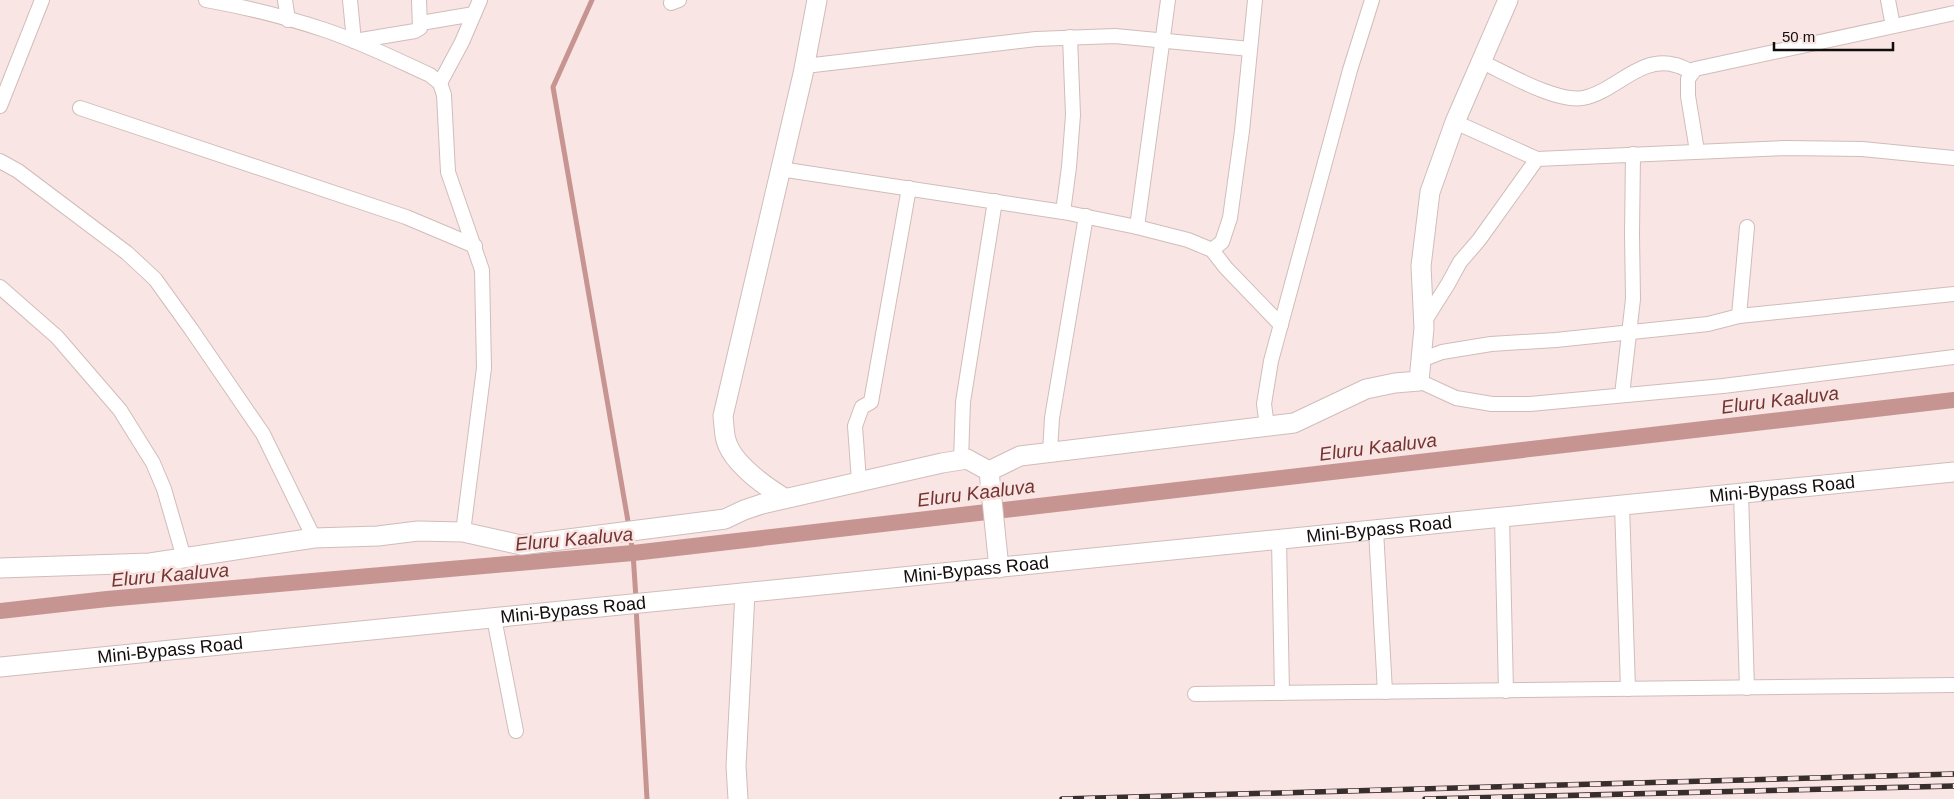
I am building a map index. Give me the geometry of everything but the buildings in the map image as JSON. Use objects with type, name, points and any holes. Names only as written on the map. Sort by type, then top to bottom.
[{"type":"street","points":[[0,106],[7,73],[42,0]]},
{"type":"street","points":[[206,0],[237,3],[288,20],[323,29],[430,75],[440,83],[444,95],[448,172],[482,270],[484,368],[464,532]]},
{"type":"street","points":[[285,0],[288,20]]},
{"type":"street","points":[[350,0],[354,41]]},
{"type":"street","points":[[354,41],[415,31],[420,28],[420,0]]},
{"type":"street","points":[[784,498],[756,479],[741,463],[726,442],[723,416],[805,66],[817,0]]},
{"type":"street","points":[[1137,226],[1168,0]]},
{"type":"street","points":[[1212,250],[1222,242],[1230,218],[1242,131],[1255,0]]},
{"type":"street","points":[[1267,426],[1264,404],[1271,361],[1350,70],[1372,0]]},
{"type":"street","points":[[1419,381],[1424,322],[1421,266],[1430,192],[1455,122],[1508,0]]},
{"type":"street","points":[[1888,0],[1893,26]]},
{"type":"street","points":[[421,23],[476,5]]},
{"type":"street","points":[[440,83],[462,42],[476,5]]},
{"type":"street","points":[[1697,150],[1688,96],[1688,79],[1695,69],[1954,13]]},
{"type":"street","points":[[805,66],[1036,39],[1115,36],[1162,39],[1250,49]]},
{"type":"street","points":[[1063,212],[1070,167],[1074,114],[1070,38]]},
{"type":"street","points":[[1482,62],[1539,89],[1565,98],[1582,99],[1600,92],[1644,67],[1674,64],[1693,72]]},
{"type":"street","points":[[80,108],[406,217],[475,246]]},
{"type":"street","points":[[1455,122],[1537,159],[1697,150],[1786,148],[1862,149],[1954,158]]},
{"type":"street","points":[[1622,394],[1633,299],[1633,154]]},
{"type":"street","points":[[1424,322],[1460,262],[1490,226],[1537,159]]},
{"type":"street","points":[[0,160],[18,171],[127,253],[154,279],[264,434],[314,538]]},
{"type":"street","points":[[780,169],[1086,216],[1137,226],[1188,240],[1212,250],[1226,268],[1281,325]]},
{"type":"street","points":[[859,481],[855,426],[862,407],[871,402],[909,188]]},
{"type":"street","points":[[961,460],[963,402],[995,201]]},
{"type":"street","points":[[1050,452],[1052,418],[1086,216]]},
{"type":"street","points":[[1739,316],[1747,227]]},
{"type":"street","points":[[0,287],[57,337],[120,410],[153,463],[164,488],[184,558]]},
{"type":"street","points":[[1421,360],[1442,352],[1491,344],[1556,340],[1708,324],[1739,316],[1954,294]]},
{"type":"street","points":[[989,471],[1020,456],[1294,423],[1366,390],[1395,383],[1419,381],[1456,398],[1492,404],[1530,404],[1723,386],[1954,357]]},
{"type":"street","points":[[0,568],[150,563],[314,538],[378,536],[418,531],[464,532],[521,545],[725,519],[744,510],[784,498],[793,498],[859,481],[967,459],[989,471]]},
{"type":"street","points":[[989,471],[998,568]]},
{"type":"street","name":"Mini-Bypass Road","points":[[0,667],[1954,472]]},
{"type":"street","points":[[1741,494],[1747,688]]},
{"type":"street","points":[[1622,505],[1628,689]]},
{"type":"street","points":[[1502,517],[1506,691]]},
{"type":"street","points":[[1376,530],[1385,692]]},
{"type":"street","points":[[1279,540],[1282,693]]},
{"type":"street","points":[[738,799],[736,766],[742,593]]},
{"type":"street","points":[[494,618],[516,732]]},
{"type":"street","points":[[1195,694],[1954,685]]},
{"type":"waterway","points":[[592,0],[553,87],[629,527]]},
{"type":"waterway","name":"Eluru Kaaluva","points":[[0,611],[107,599],[633,553],[1954,400]]},
{"type":"waterway","points":[[630,535],[636,599]]},
{"type":"waterway","points":[[636,607],[647,799]]},
{"type":"railway","points":[[1062,799],[1954,774]]},
{"type":"railway","points":[[1425,799],[1954,786]]}]
